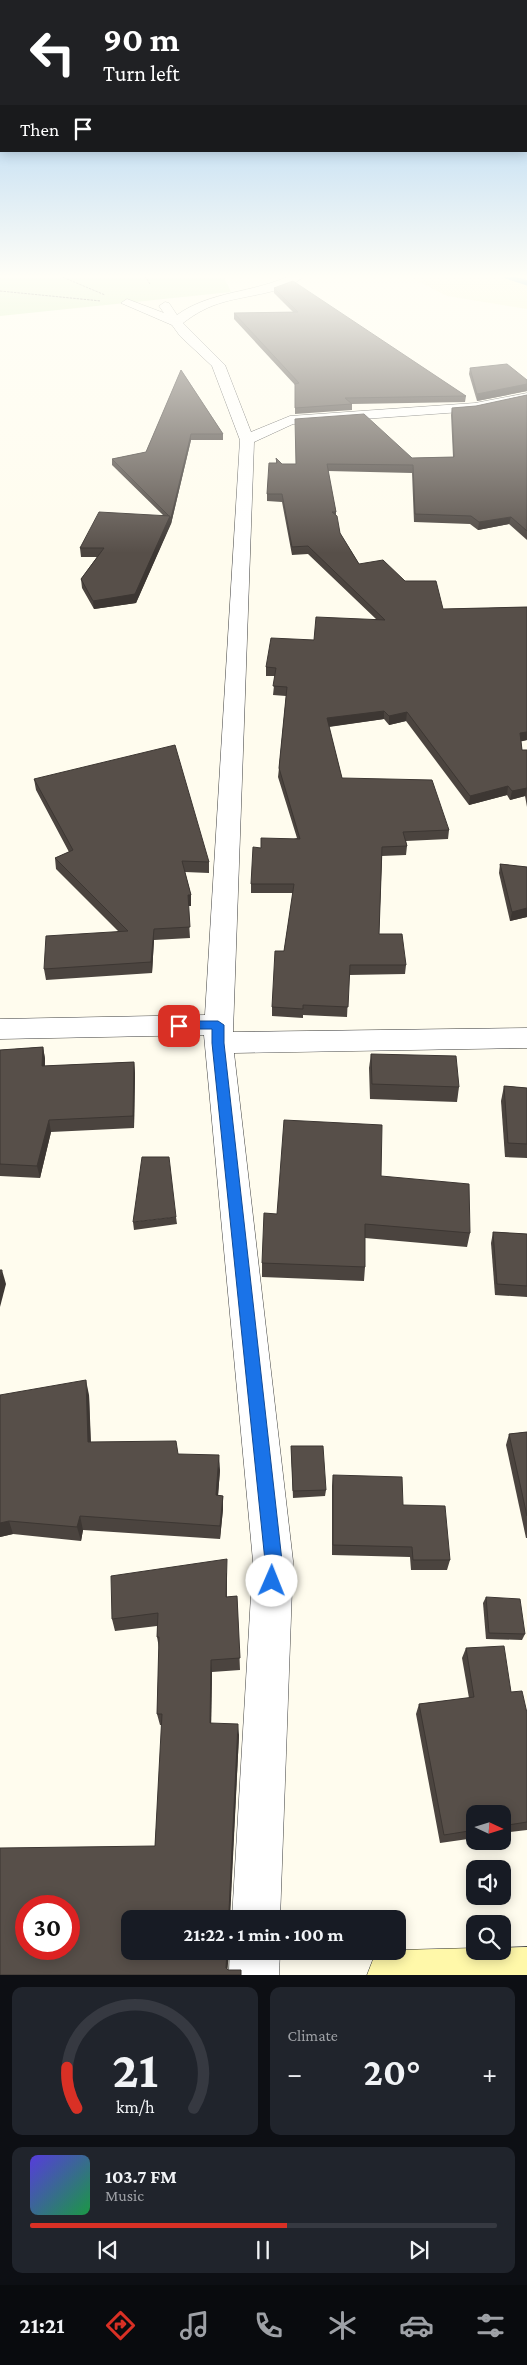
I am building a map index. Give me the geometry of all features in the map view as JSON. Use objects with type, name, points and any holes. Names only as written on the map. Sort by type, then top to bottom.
[{"type":"main road","points":[[392,1975],[527,1972]]},
{"type":"street","points":[[219,368],[247,440],[218,1034],[273,1561],[256,1910]]},
{"type":"street","points":[[247,440],[290,420],[474,407],[527,397]]},
{"type":"street","points":[[0,1029],[527,1038]]},
{"type":"street","points":[[254,1975],[255,1960]]},
{"type":"building","points":[[285,368],[424,368],[466,396],[345,398],[352,404],[295,408],[295,384],[299,383]]},
{"type":"building","points":[[470,368],[512,368],[527,380],[527,384],[477,394]]},
{"type":"building","points":[[181,370],[223,434],[191,434],[171,518],[112,459],[146,452]]},
{"type":"building","points":[[527,395],[527,531],[511,517],[479,522],[471,516],[415,514],[413,465],[327,464],[336,512],[332,512],[337,516],[340,533],[359,564],[383,560],[405,581],[436,581],[443,609],[527,607],[527,732],[520,733],[522,750],[527,750],[527,788],[512,791],[508,786],[470,796],[407,712],[389,716],[384,711],[327,718],[342,778],[432,780],[449,830],[403,832],[407,846],[382,847],[379,934],[402,934],[406,965],[350,965],[348,1007],[303,1005],[303,1009],[272,1007],[275,951],[284,951],[294,884],[251,884],[253,847],[261,848],[261,838],[300,839],[279,768],[287,687],[273,686],[276,668],[266,667],[271,638],[314,640],[316,617],[385,620],[308,546],[292,547],[282,494],[267,494],[269,463],[277,463],[276,458],[282,464],[296,464],[295,419],[364,414],[412,458],[454,457],[452,408],[476,406]]},
{"type":"building","points":[[99,512],[170,516],[135,594],[93,601],[81,579],[104,548],[80,548]]},
{"type":"building","points":[[175,745],[209,862],[182,861],[191,895],[188,895],[190,927],[154,929],[151,962],[44,969],[46,936],[128,931],[55,858],[73,850],[34,779]]},
{"type":"building","points":[[500,864],[527,867],[527,908],[512,912]]},
{"type":"building","points":[[43,1047],[42,1066],[134,1062],[133,1116],[49,1120],[37,1166],[0,1164],[0,1050]]},
{"type":"building","points":[[371,1054],[456,1056],[459,1087],[372,1084]]},
{"type":"building","points":[[504,1086],[527,1088],[527,1144],[508,1143]]},
{"type":"building","points":[[284,1120],[382,1125],[381,1176],[469,1184],[470,1233],[365,1224],[365,1267],[262,1263],[264,1213],[277,1214]]},
{"type":"building","points":[[142,1157],[169,1157],[176,1217],[133,1222]]},
{"type":"building","points":[[493,1232],[527,1234],[527,1286],[497,1284]]},
{"type":"building","points":[[86,1380],[88,1442],[176,1441],[178,1454],[219,1455],[216,1495],[223,1496],[220,1526],[80,1516],[77,1527],[9,1521],[0,1523],[0,1395]]},
{"type":"building","points":[[527,1432],[527,1516],[509,1434]]},
{"type":"building","points":[[291,1446],[323,1446],[326,1490],[293,1491]]},
{"type":"building","points":[[333,1475],[402,1477],[403,1505],[445,1506],[450,1560],[413,1560],[412,1547],[333,1545]]},
{"type":"building","points":[[227,1559],[226,1597],[237,1596],[240,1658],[211,1660],[210,1723],[238,1724],[229,1910],[121,1910],[121,1960],[226,1960],[226,1968],[228,1970],[241,1970],[241,1975],[0,1975],[0,1848],[155,1846],[162,1714],[157,1714],[158,1613],[112,1619],[111,1576]]},
{"type":"building","points":[[486,1597],[520,1599],[525,1634],[489,1633]]},
{"type":"building","points":[[504,1646],[511,1692],[522,1691],[527,1713],[527,1822],[511,1825],[511,1805],[466,1805],[466,1831],[444,1835],[419,1704],[474,1697],[466,1648]]},
{"type":"route","points":[[179,1026],[218,1025],[218,1043],[273,1561],[272,1581]]}]
